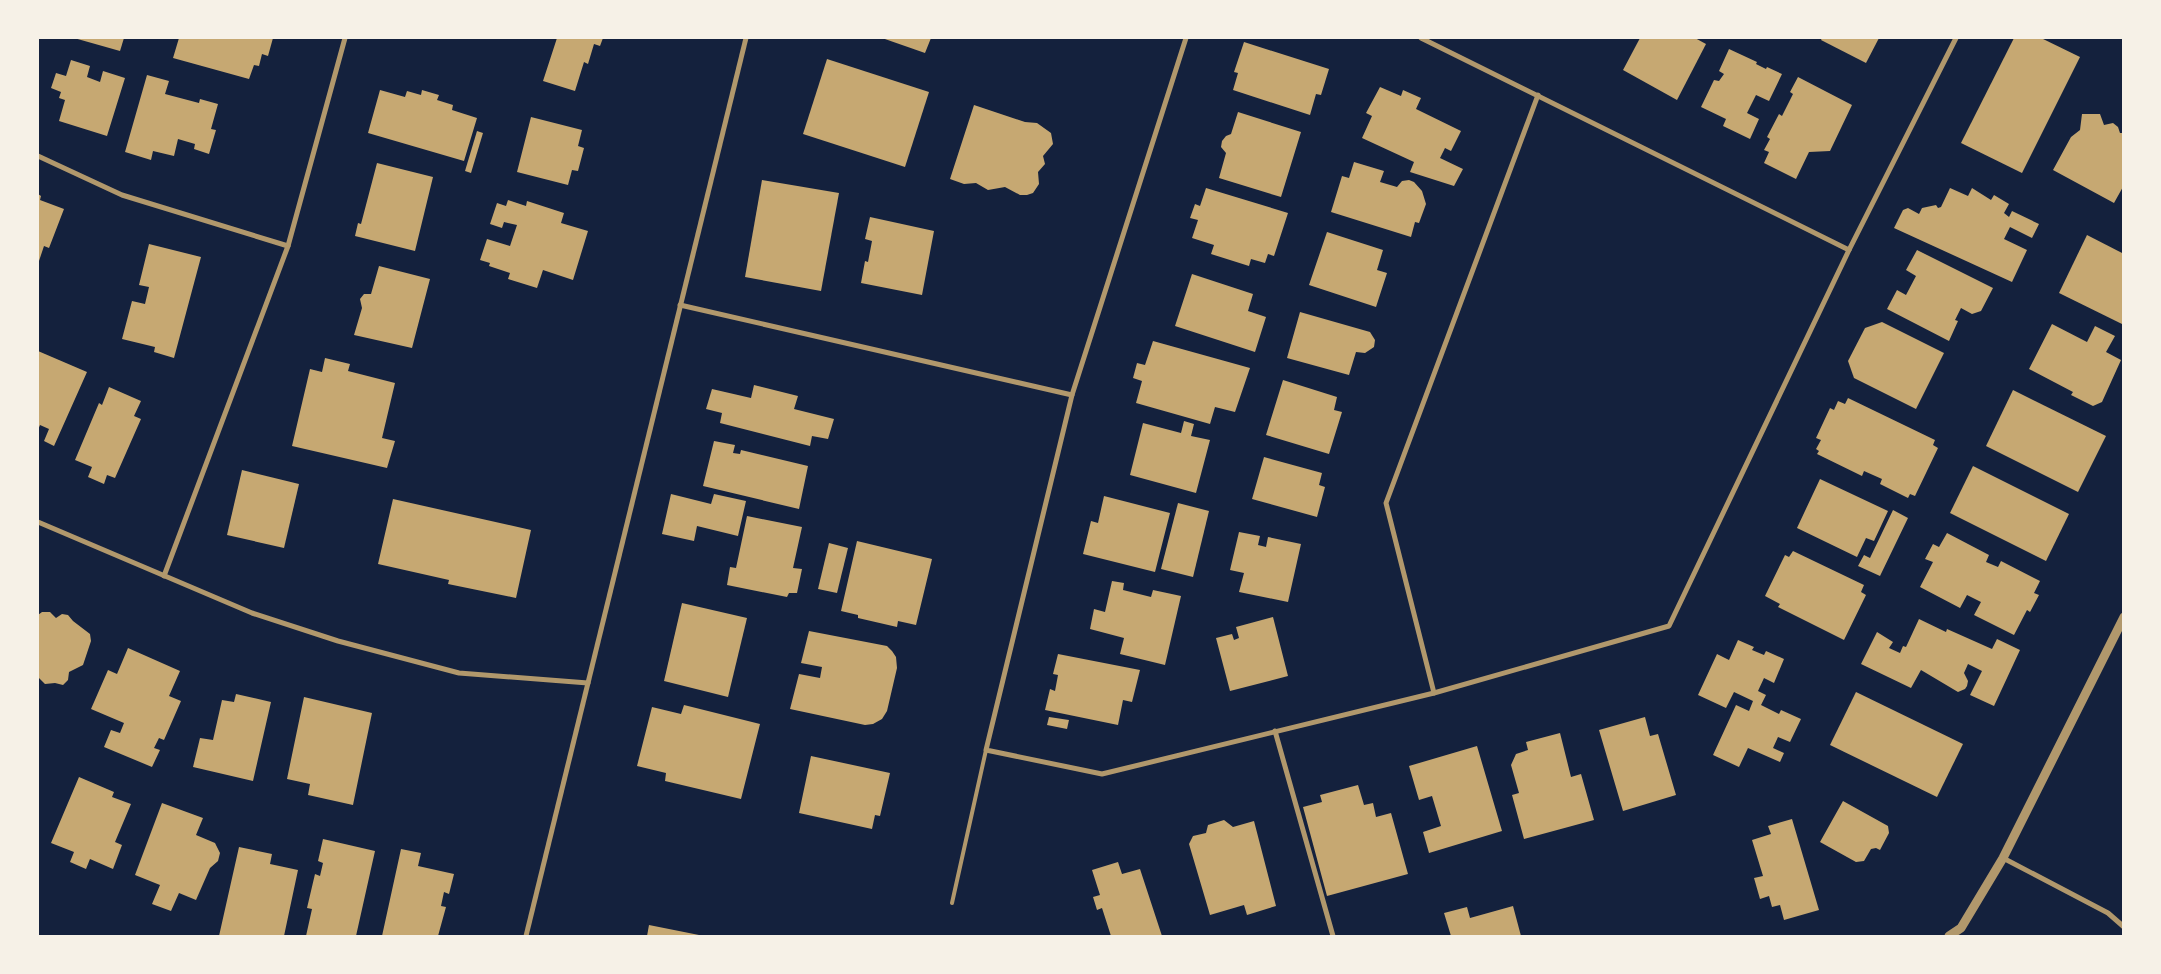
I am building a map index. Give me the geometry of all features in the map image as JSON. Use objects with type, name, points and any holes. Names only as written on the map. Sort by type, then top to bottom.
[{"type":"street","points":[[164,576],[288,246],[345,38]]},
{"type":"street","points":[[526,936],[746,38]]},
{"type":"street","points":[[1186,38],[1072,395],[986,750],[1102,774],[1434,693],[1669,626],[1849,250],[1956,38]]},
{"type":"street","points":[[1421,38],[1849,250]]},
{"type":"street","points":[[1434,693],[1386,503],[1538,96]]},
{"type":"street","points":[[38,156],[122,195],[288,246]]},
{"type":"street","points":[[680,305],[1072,395]]},
{"type":"street","points":[[38,522],[252,613],[330,639],[459,673],[588,683]]},
{"type":"street","points":[[1949,936],[1961,928],[2003,858],[2124,617]]},
{"type":"street","points":[[1275,731],[1333,936]]},
{"type":"street","points":[[2003,858],[2108,914],[2124,927]]},
{"type":"lane","points":[[952,903],[986,750]]},
{"type":"building","points":[[74,38],[124,38],[120,51]]},
{"type":"building","points":[[179,38],[273,38],[268,56],[262,54],[259,66],[254,65],[249,79],[173,58]]},
{"type":"building","points":[[557,38],[603,38],[600,46],[594,44],[588,64],[584,62],[575,91],[543,81]]},
{"type":"building","points":[[882,38],[931,38],[925,53]]},
{"type":"building","points":[[1640,38],[1695,38],[1706,44],[1677,100],[1623,70]]},
{"type":"building","points":[[1822,38],[1879,38],[1866,63],[1821,40]]},
{"type":"building","points":[[2014,38],[2041,38],[2080,57],[2022,173],[1961,143]]},
{"type":"building","points":[[1244,42],[1329,69],[1321,95],[1316,94],[1310,115],[1233,90],[1238,73],[1234,72]]},
{"type":"building","points":[[1729,49],[1757,62],[1756,64],[1766,69],[1767,67],[1782,74],[1769,101],[1756,95],[1747,113],[1759,119],[1750,139],[1723,126],[1726,119],[1701,107],[1714,80],[1719,81],[1724,74],[1719,71]]},
{"type":"building","points":[[827,59],[929,92],[905,167],[803,134]]},
{"type":"building","points":[[71,60],[90,66],[87,77],[100,82],[103,71],[125,78],[107,136],[59,121],[65,100],[59,98],[61,92],[51,88],[56,73],[66,76]]},
{"type":"building","points":[[147,75],[169,81],[165,94],[199,103],[200,99],[218,104],[211,129],[216,130],[209,154],[194,149],[195,144],[178,139],[174,156],[153,151],[151,160],[125,152]]},
{"type":"building","points":[[1798,77],[1852,105],[1830,151],[1809,152],[1796,179],[1764,163],[1769,152],[1764,150],[1770,139],[1767,137],[1779,114],[1782,116],[1793,94],[1790,92]]},
{"type":"building","points":[[1380,87],[1401,96],[1403,90],[1421,98],[1416,109],[1461,131],[1451,151],[1445,148],[1440,158],[1463,169],[1454,186],[1410,172],[1414,162],[1362,138],[1372,116],[1366,113]]},
{"type":"building","points":[[380,90],[405,97],[407,91],[421,95],[422,90],[439,95],[437,100],[453,105],[452,110],[477,118],[464,161],[368,133]]},
{"type":"building","points":[[974,105],[1025,122],[1037,123],[1051,133],[1053,144],[1043,156],[1045,164],[1038,172],[1039,184],[1033,193],[1020,195],[1005,187],[988,190],[976,183],[964,184],[950,179]]},
{"type":"building","points":[[1238,112],[1301,132],[1281,197],[1219,178],[1226,153],[1221,147],[1222,141],[1231,134]]},
{"type":"building","points":[[2082,114],[2100,114],[2104,125],[2113,123],[2118,127],[2120,133],[2124,133],[2124,185],[2114,203],[2053,170],[2071,137],[2080,130]]},
{"type":"building","points":[[531,117],[582,130],[578,146],[584,148],[578,171],[572,170],[568,185],[517,172]]},
{"type":"building","points":[[477,131],[483,133],[471,173],[465,171]]},
{"type":"building","points":[[1354,162],[1384,171],[1380,182],[1397,187],[1402,181],[1409,180],[1414,182],[1422,191],[1426,204],[1419,223],[1415,222],[1411,237],[1331,212],[1342,176],[1349,178]]},
{"type":"building","points":[[377,163],[433,177],[415,251],[355,236],[358,223],[361,224]]},
{"type":"building","points":[[762,180],[839,193],[821,291],[745,277]]},
{"type":"building","points":[[1206,188],[1288,213],[1274,256],[1268,254],[1265,263],[1251,259],[1249,266],[1211,254],[1214,245],[1192,238],[1198,220],[1190,218],[1195,204],[1200,206]]},
{"type":"building","points":[[1950,188],[1968,196],[1972,188],[1991,200],[1994,195],[2009,204],[2004,213],[2009,217],[2012,211],[2039,224],[2032,238],[2010,227],[2004,239],[2027,250],[2012,282],[1894,228],[1903,210],[1908,208],[1919,214],[1922,208],[1936,205],[1938,208],[1941,207]]},
{"type":"building","points":[[38,194],[41,196],[40,200],[64,209],[49,248],[44,246],[38,264]]},
{"type":"building","points":[[508,200],[526,206],[527,201],[564,213],[561,223],[588,231],[573,280],[543,270],[537,288],[508,279],[510,273],[489,266],[490,263],[480,260],[487,239],[510,246],[517,225],[504,222],[502,228],[490,224],[497,203],[506,206]]},
{"type":"building","points":[[870,217],[934,231],[922,295],[861,283],[865,261],[868,262],[872,241],[865,239]]},
{"type":"building","points":[[1327,232],[1383,250],[1377,270],[1387,273],[1376,307],[1309,285]]},
{"type":"building","points":[[2087,235],[2124,254],[2124,325],[2059,293]]},
{"type":"building","points":[[149,244],[201,257],[174,358],[154,352],[155,347],[122,339],[132,301],[145,304],[149,287],[139,285]]},
{"type":"building","points":[[1917,250],[1993,288],[1981,311],[1972,314],[1961,308],[1955,320],[1958,321],[1949,341],[1887,309],[1897,290],[1906,295],[1916,276],[1906,270]]},
{"type":"building","points":[[379,266],[430,279],[412,348],[354,335],[362,308],[360,299],[364,294],[371,294]]},
{"type":"building","points":[[1192,274],[1253,294],[1248,311],[1266,317],[1255,352],[1175,326]]},
{"type":"building","points":[[1300,312],[1370,332],[1375,340],[1374,347],[1365,353],[1356,352],[1349,375],[1287,358]]},
{"type":"building","points":[[1882,322],[1944,353],[1916,409],[1854,378],[1848,361],[1865,328]]},
{"type":"building","points":[[2052,324],[2087,342],[2095,326],[2115,336],[2106,352],[2121,360],[2102,402],[2093,406],[2071,395],[2073,392],[2029,369]]},
{"type":"building","points":[[1153,341],[1250,368],[1235,412],[1215,407],[1210,424],[1136,403],[1142,381],[1133,378],[1137,363],[1145,365]]},
{"type":"building","points":[[38,351],[87,372],[54,446],[44,441],[49,429],[40,425],[38,430]]},
{"type":"building","points":[[325,358],[350,364],[348,371],[395,383],[382,438],[395,441],[387,468],[292,446],[310,369],[322,372]]},
{"type":"building","points":[[1283,380],[1337,397],[1334,410],[1342,412],[1329,454],[1266,435]]},
{"type":"building","points":[[754,385],[798,396],[794,409],[834,419],[828,439],[812,436],[810,446],[720,423],[722,413],[706,409],[712,389],[751,398]]},
{"type":"building","points":[[109,387],[141,401],[134,416],[141,419],[115,478],[107,475],[104,484],[88,477],[92,467],[75,460],[99,403],[102,405]]},
{"type":"building","points":[[2013,390],[2106,436],[2078,492],[1986,446]]},
{"type":"building","points":[[1848,398],[1935,440],[1933,445],[1938,448],[1915,496],[1910,494],[1908,498],[1880,484],[1882,479],[1864,471],[1862,476],[1817,454],[1819,451],[1816,449],[1821,440],[1816,438],[1830,408],[1834,410],[1838,401],[1845,404]]},
{"type":"building","points":[[1184,421],[1194,424],[1191,436],[1210,440],[1196,493],[1130,475],[1143,423],[1181,433]]},
{"type":"building","points":[[714,441],[735,445],[733,453],[740,454],[741,450],[808,466],[799,509],[703,486]]},
{"type":"building","points":[[1264,457],[1322,473],[1319,485],[1325,487],[1317,517],[1252,499]]},
{"type":"building","points":[[1973,466],[2069,514],[2046,561],[1950,513]]},
{"type":"building","points":[[242,470],[299,484],[284,548],[227,535]]},
{"type":"building","points":[[1820,479],[1888,511],[1874,541],[1866,538],[1857,557],[1797,528]]},
{"type":"building","points":[[671,494],[711,504],[714,494],[746,501],[738,536],[697,526],[694,541],[662,534]]},
{"type":"building","points":[[1104,496],[1170,513],[1155,572],[1083,554],[1091,521],[1098,523]]},
{"type":"building","points":[[393,499],[531,530],[516,598],[448,584],[449,580],[378,564]]},
{"type":"building","points":[[1178,503],[1209,511],[1193,577],[1161,569]]},
{"type":"building","points":[[1893,510],[1908,518],[1880,576],[1858,566],[1864,555],[1870,558]]},
{"type":"building","points":[[747,516],[802,527],[793,568],[802,569],[797,593],[789,593],[787,597],[727,585],[730,567],[736,568]]},
{"type":"building","points":[[1239,532],[1260,536],[1258,545],[1266,547],[1268,537],[1301,544],[1288,602],[1239,592],[1244,573],[1230,570]]},
{"type":"building","points":[[1947,533],[1989,555],[1986,562],[1998,567],[2001,561],[2040,581],[2034,593],[2039,595],[2030,612],[2027,610],[2014,635],[1974,615],[1981,602],[1967,595],[1960,608],[1920,587],[1933,562],[1925,559],[1933,544],[1939,547]]},
{"type":"building","points":[[857,541],[932,559],[916,625],[898,621],[897,627],[858,618],[858,615],[841,611]]},
{"type":"building","points":[[829,543],[848,548],[837,593],[818,589]]},
{"type":"building","points":[[1793,551],[1864,585],[1861,592],[1866,595],[1844,640],[1778,607],[1780,604],[1765,596],[1785,555],[1789,557]]},
{"type":"building","points":[[1112,581],[1124,583],[1123,590],[1151,597],[1153,590],[1181,596],[1165,665],[1120,654],[1124,638],[1090,629],[1094,609],[1105,612]]},
{"type":"building","points":[[682,603],[747,618],[728,697],[664,681]]},
{"type":"building","points":[[42,612],[50,612],[56,618],[62,614],[68,615],[90,634],[91,641],[83,665],[69,672],[68,680],[63,685],[55,683],[45,684],[38,677],[38,615]]},
{"type":"building","points":[[1273,617],[1288,676],[1230,691],[1216,638],[1232,634],[1234,640],[1239,638],[1236,627]]},
{"type":"building","points":[[1919,619],[1946,632],[1947,629],[1992,649],[1997,639],[2020,650],[1994,706],[1970,695],[1982,671],[1968,664],[1964,673],[1968,681],[1967,686],[1958,692],[1921,670],[1911,688],[1861,664],[1877,632],[1893,642],[1889,648],[1900,653],[1903,646],[1906,647]]},
{"type":"building","points":[[809,631],[887,646],[892,651],[896,657],[897,668],[887,711],[882,719],[873,724],[865,725],[790,709],[799,674],[820,678],[822,667],[801,663]]},
{"type":"building","points":[[1738,640],[1754,647],[1752,650],[1764,655],[1766,651],[1784,659],[1774,683],[1764,678],[1758,691],[1766,695],[1761,705],[1779,714],[1781,710],[1801,719],[1790,742],[1778,737],[1773,748],[1784,753],[1780,762],[1748,748],[1739,767],[1713,755],[1736,705],[1749,711],[1753,701],[1734,692],[1726,708],[1698,695],[1717,654],[1729,660]]},
{"type":"building","points":[[128,648],[180,671],[169,696],[181,701],[164,740],[159,738],[154,748],[160,750],[152,767],[104,747],[111,730],[120,733],[124,723],[91,709],[108,670],[117,674]]},
{"type":"building","points":[[1058,654],[1140,670],[1132,702],[1123,700],[1118,725],[1045,710],[1050,689],[1055,691],[1058,675],[1053,674]]},
{"type":"building","points":[[1856,692],[1963,744],[1937,797],[1830,745]]},
{"type":"building","points":[[236,694],[271,702],[253,781],[193,767],[200,738],[213,740],[222,700],[234,702]]},
{"type":"building","points":[[304,697],[372,713],[353,805],[308,795],[310,784],[287,779]]},
{"type":"building","points":[[684,705],[760,724],[741,799],[665,781],[666,773],[637,766],[652,707],[681,714]]},
{"type":"building","points":[[1049,717],[1069,720],[1067,729],[1047,725]]},
{"type":"building","points":[[1645,717],[1650,736],[1658,734],[1676,795],[1623,811],[1599,730]]},
{"type":"building","points":[[1560,733],[1571,777],[1581,774],[1594,820],[1524,839],[1512,795],[1519,793],[1511,765],[1516,754],[1528,750],[1526,742]]},
{"type":"building","points":[[1477,746],[1502,831],[1429,853],[1423,832],[1441,826],[1432,796],[1419,800],[1409,766]]},
{"type":"building","points":[[811,756],[890,773],[880,816],[875,815],[872,829],[799,813]]},
{"type":"building","points":[[79,777],[114,792],[112,797],[131,804],[115,842],[122,845],[113,869],[90,859],[86,869],[70,862],[74,852],[51,843]]},
{"type":"building","points":[[1358,785],[1364,805],[1373,803],[1376,817],[1391,813],[1408,874],[1327,896],[1303,807],[1322,802],[1320,795]]},
{"type":"building","points":[[1843,801],[1888,826],[1889,833],[1880,850],[1876,848],[1871,849],[1864,861],[1856,862],[1820,842]]},
{"type":"building","points":[[162,803],[203,818],[196,835],[215,843],[220,853],[218,861],[210,868],[196,900],[179,893],[171,911],[152,904],[160,885],[135,875]]},
{"type":"building","points":[[1792,819],[1819,910],[1784,920],[1780,905],[1772,907],[1769,896],[1760,899],[1754,878],[1763,876],[1752,840],[1771,834],[1768,826]]},
{"type":"building","points":[[1224,820],[1233,827],[1254,821],[1276,906],[1247,915],[1244,905],[1210,915],[1189,844],[1193,836],[1206,833],[1208,825]]},
{"type":"building","points":[[323,839],[375,851],[356,936],[306,936],[312,909],[307,908],[315,874],[320,876],[323,863],[318,861]]},
{"type":"building","points":[[239,847],[272,854],[270,864],[298,870],[284,936],[219,936]]},
{"type":"building","points":[[401,849],[421,853],[418,866],[454,874],[449,894],[444,892],[441,906],[446,907],[438,936],[382,936]]},
{"type":"building","points":[[1118,862],[1122,874],[1140,869],[1162,936],[1111,936],[1102,908],[1097,910],[1093,897],[1100,895],[1092,870]]},
{"type":"building","points":[[1513,906],[1521,936],[1451,936],[1444,913],[1467,907],[1470,918]]},
{"type":"building","points":[[649,925],[704,936],[647,936]]}]
